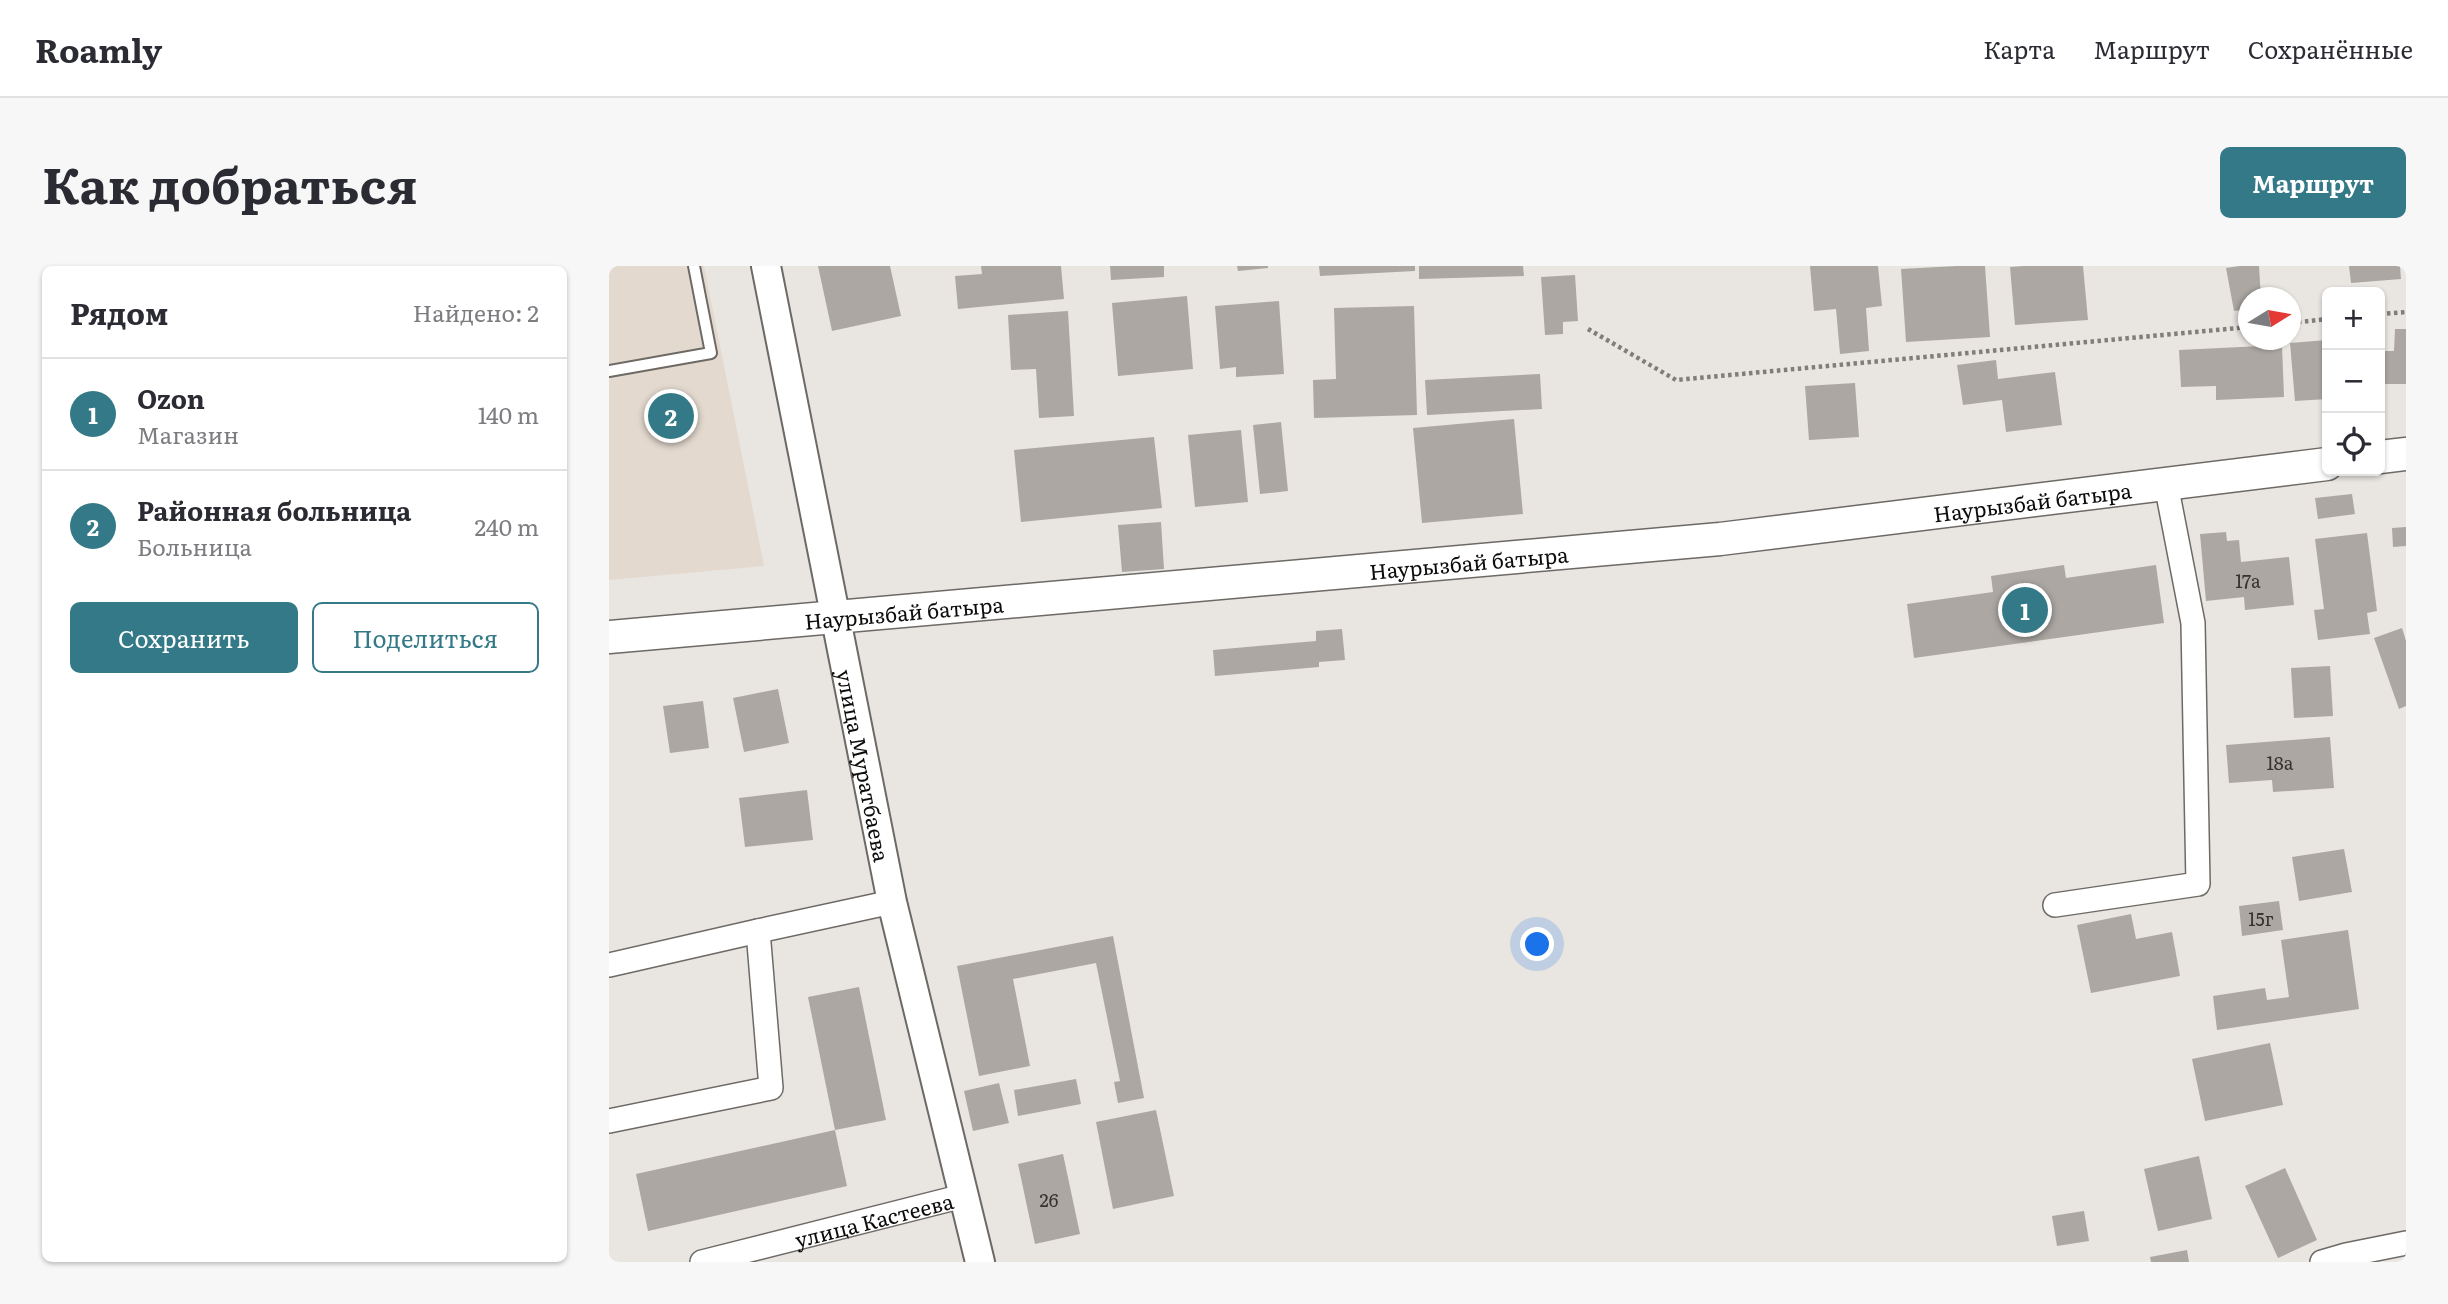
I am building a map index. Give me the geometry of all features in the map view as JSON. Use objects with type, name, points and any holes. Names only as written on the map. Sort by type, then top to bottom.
[{"type":"main road","points":[[2385,456],[2406,454]]},
{"type":"main road","name":"Наурызбай батыра","points":[[609,637],[1720,539],[2322,465]]},
{"type":"street","name":"улица Муратбаева","points":[[766,266],[892,902],[980,1262]]},
{"type":"street","points":[[2055,905],[2198,884],[2193,623],[2166,484]]},
{"type":"street","points":[[609,965],[892,902]]},
{"type":"street","points":[[609,1121],[771,1088],[758,931]]},
{"type":"street","name":"улица Кастеева","points":[[702,1262],[963,1196]]},
{"type":"street","points":[[2322,1262],[2406,1243]]},
{"type":"lane","points":[[609,371],[711,353],[694,266]]},
{"type":"path","points":[[2385,314],[2406,312]]},
{"type":"path","points":[[2301,322],[2322,320]]},
{"type":"path","points":[[1588,329],[1675,380],[2238,328]]},
{"type":"shaded area","points":[[609,266],[704,266],[764,566],[609,580]]},
{"type":"building","points":[[818,266],[890,266],[901,316],[832,331]]},
{"type":"building","points":[[981,266],[1061,266],[1064,299],[958,309],[955,276],[982,274]]},
{"type":"building","points":[[1110,266],[1164,266],[1164,277],[1111,280]]},
{"type":"building","points":[[1237,266],[1268,266],[1268,268],[1238,271]]},
{"type":"building","points":[[1319,266],[1415,266],[1415,271],[1320,276]]},
{"type":"building","points":[[1419,266],[1523,266],[1524,276],[1419,279]]},
{"type":"building","points":[[1810,266],[1878,266],[1882,306],[1866,308],[1869,351],[1840,354],[1836,309],[1814,311]]},
{"type":"building","points":[[1985,266],[1990,337],[1906,342],[1901,269]]},
{"type":"building","points":[[2083,266],[2088,320],[2015,325],[2010,267]]},
{"type":"building","points":[[2259,266],[2260,287],[2238,287],[2238,310],[2234,311],[2226,268]]},
{"type":"building","points":[[2349,266],[2400,266],[2401,279],[2351,283]]},
{"type":"building","points":[[1575,275],[1578,321],[1563,322],[1563,334],[1545,335],[1541,277]]},
{"type":"building","points":[[1187,296],[1193,369],[1118,376],[1112,303]]},
{"type":"building","points":[[1279,301],[1284,374],[1236,377],[1236,367],[1220,369],[1215,306]]},
{"type":"building","points":[[1414,306],[1417,415],[1314,418],[1313,380],[1336,379],[1334,308]]},
{"type":"building","points":[[1068,311],[1074,416],[1039,418],[1036,369],[1011,370],[1008,315]]},
{"type":"building","points":[[2395,329],[2406,329],[2406,384],[2385,384],[2385,351],[2394,351]]},
{"type":"building","points":[[2322,340],[2322,399],[2295,401],[2291,350],[2301,350],[2301,342]]},
{"type":"building","points":[[2238,347],[2238,350],[2282,350],[2284,397],[2216,400],[2216,386],[2181,387],[2179,350]]},
{"type":"building","points":[[1996,360],[1998,379],[2055,372],[2062,425],[2006,432],[2002,400],[1963,405],[1957,365]]},
{"type":"building","points":[[1540,374],[1542,409],[1427,415],[1425,380]]},
{"type":"building","points":[[1855,383],[1859,437],[1809,440],[1805,386]]},
{"type":"building","points":[[1514,419],[1523,514],[1422,523],[1413,428]]},
{"type":"building","points":[[1281,422],[1288,491],[1260,494],[1253,425]]},
{"type":"building","points":[[1241,430],[1248,502],[1195,507],[1188,435]]},
{"type":"building","points":[[1154,437],[1162,508],[1021,522],[1014,450]]},
{"type":"building","points":[[2352,494],[2355,514],[2318,519],[2315,498]]},
{"type":"building","points":[[1161,522],[1164,569],[1122,572],[1118,525]]},
{"type":"building","points":[[2406,527],[2406,546],[2393,547],[2392,528]]},
{"type":"building","points":[[2226,532],[2227,541],[2239,540],[2241,562],[2289,557],[2294,605],[2245,610],[2244,597],[2206,601],[2200,534]]},
{"type":"building","points":[[2367,533],[2377,611],[2367,613],[2370,634],[2318,640],[2314,610],[2324,609],[2315,539]]},
{"type":"building","points":[[2064,565],[2066,578],[2156,565],[2164,623],[1914,658],[1907,604],[1993,592],[1991,576]]},
{"type":"building","points":[[2402,628],[2406,641],[2406,706],[2399,709],[2374,638]]},
{"type":"building","points":[[1342,629],[1345,660],[1319,662],[1319,667],[1215,676],[1213,650],[1316,641],[1316,631]]},
{"type":"building","points":[[2330,666],[2333,716],[2294,718],[2291,668]]},
{"type":"building","points":[[778,689],[789,743],[744,752],[733,698]]},
{"type":"building","points":[[703,701],[709,748],[670,753],[663,706]]},
{"type":"building","points":[[2330,737],[2334,788],[2273,792],[2272,780],[2229,783],[2226,745]]},
{"type":"building","points":[[807,790],[813,840],[745,847],[739,798]]},
{"type":"building","points":[[2344,849],[2352,892],[2299,901],[2292,857]]},
{"type":"building","points":[[2279,901],[2283,930],[2242,936],[2239,906]]},
{"type":"building","points":[[2131,914],[2136,939],[2172,932],[2180,976],[2091,993],[2077,925]]},
{"type":"building","points":[[2348,930],[2359,1009],[2217,1030],[2213,996],[2265,988],[2267,1000],[2289,997],[2281,940]]},
{"type":"building","points":[[1113,936],[1144,1098],[1118,1103],[1114,1082],[1120,1081],[1096,963],[1013,979],[1030,1066],[979,1076],[957,966]]},
{"type":"building","points":[[859,987],[886,1120],[835,1130],[808,997]]},
{"type":"building","points":[[2270,1043],[2283,1105],[2205,1121],[2192,1059]]},
{"type":"building","points":[[1076,1079],[1081,1104],[1018,1116],[1014,1090]]},
{"type":"building","points":[[999,1083],[1009,1123],[973,1131],[964,1091]]},
{"type":"building","points":[[1156,1110],[1174,1196],[1113,1209],[1096,1122]]},
{"type":"building","points":[[835,1130],[847,1186],[648,1231],[636,1174]]},
{"type":"building","points":[[1063,1154],[1080,1234],[1035,1244],[1018,1164]]},
{"type":"building","points":[[2199,1156],[2212,1219],[2158,1231],[2144,1169]]},
{"type":"building","points":[[2285,1168],[2317,1240],[2278,1258],[2245,1186]]},
{"type":"building","points":[[2084,1211],[2089,1241],[2057,1246],[2052,1216]]},
{"type":"building","points":[[2187,1250],[2189,1262],[2151,1262],[2150,1257]]},
{"type":"place","name":"Районная больница","points":[[671,416]]},
{"type":"place","name":"Ozon","points":[[2025,610]]}]
